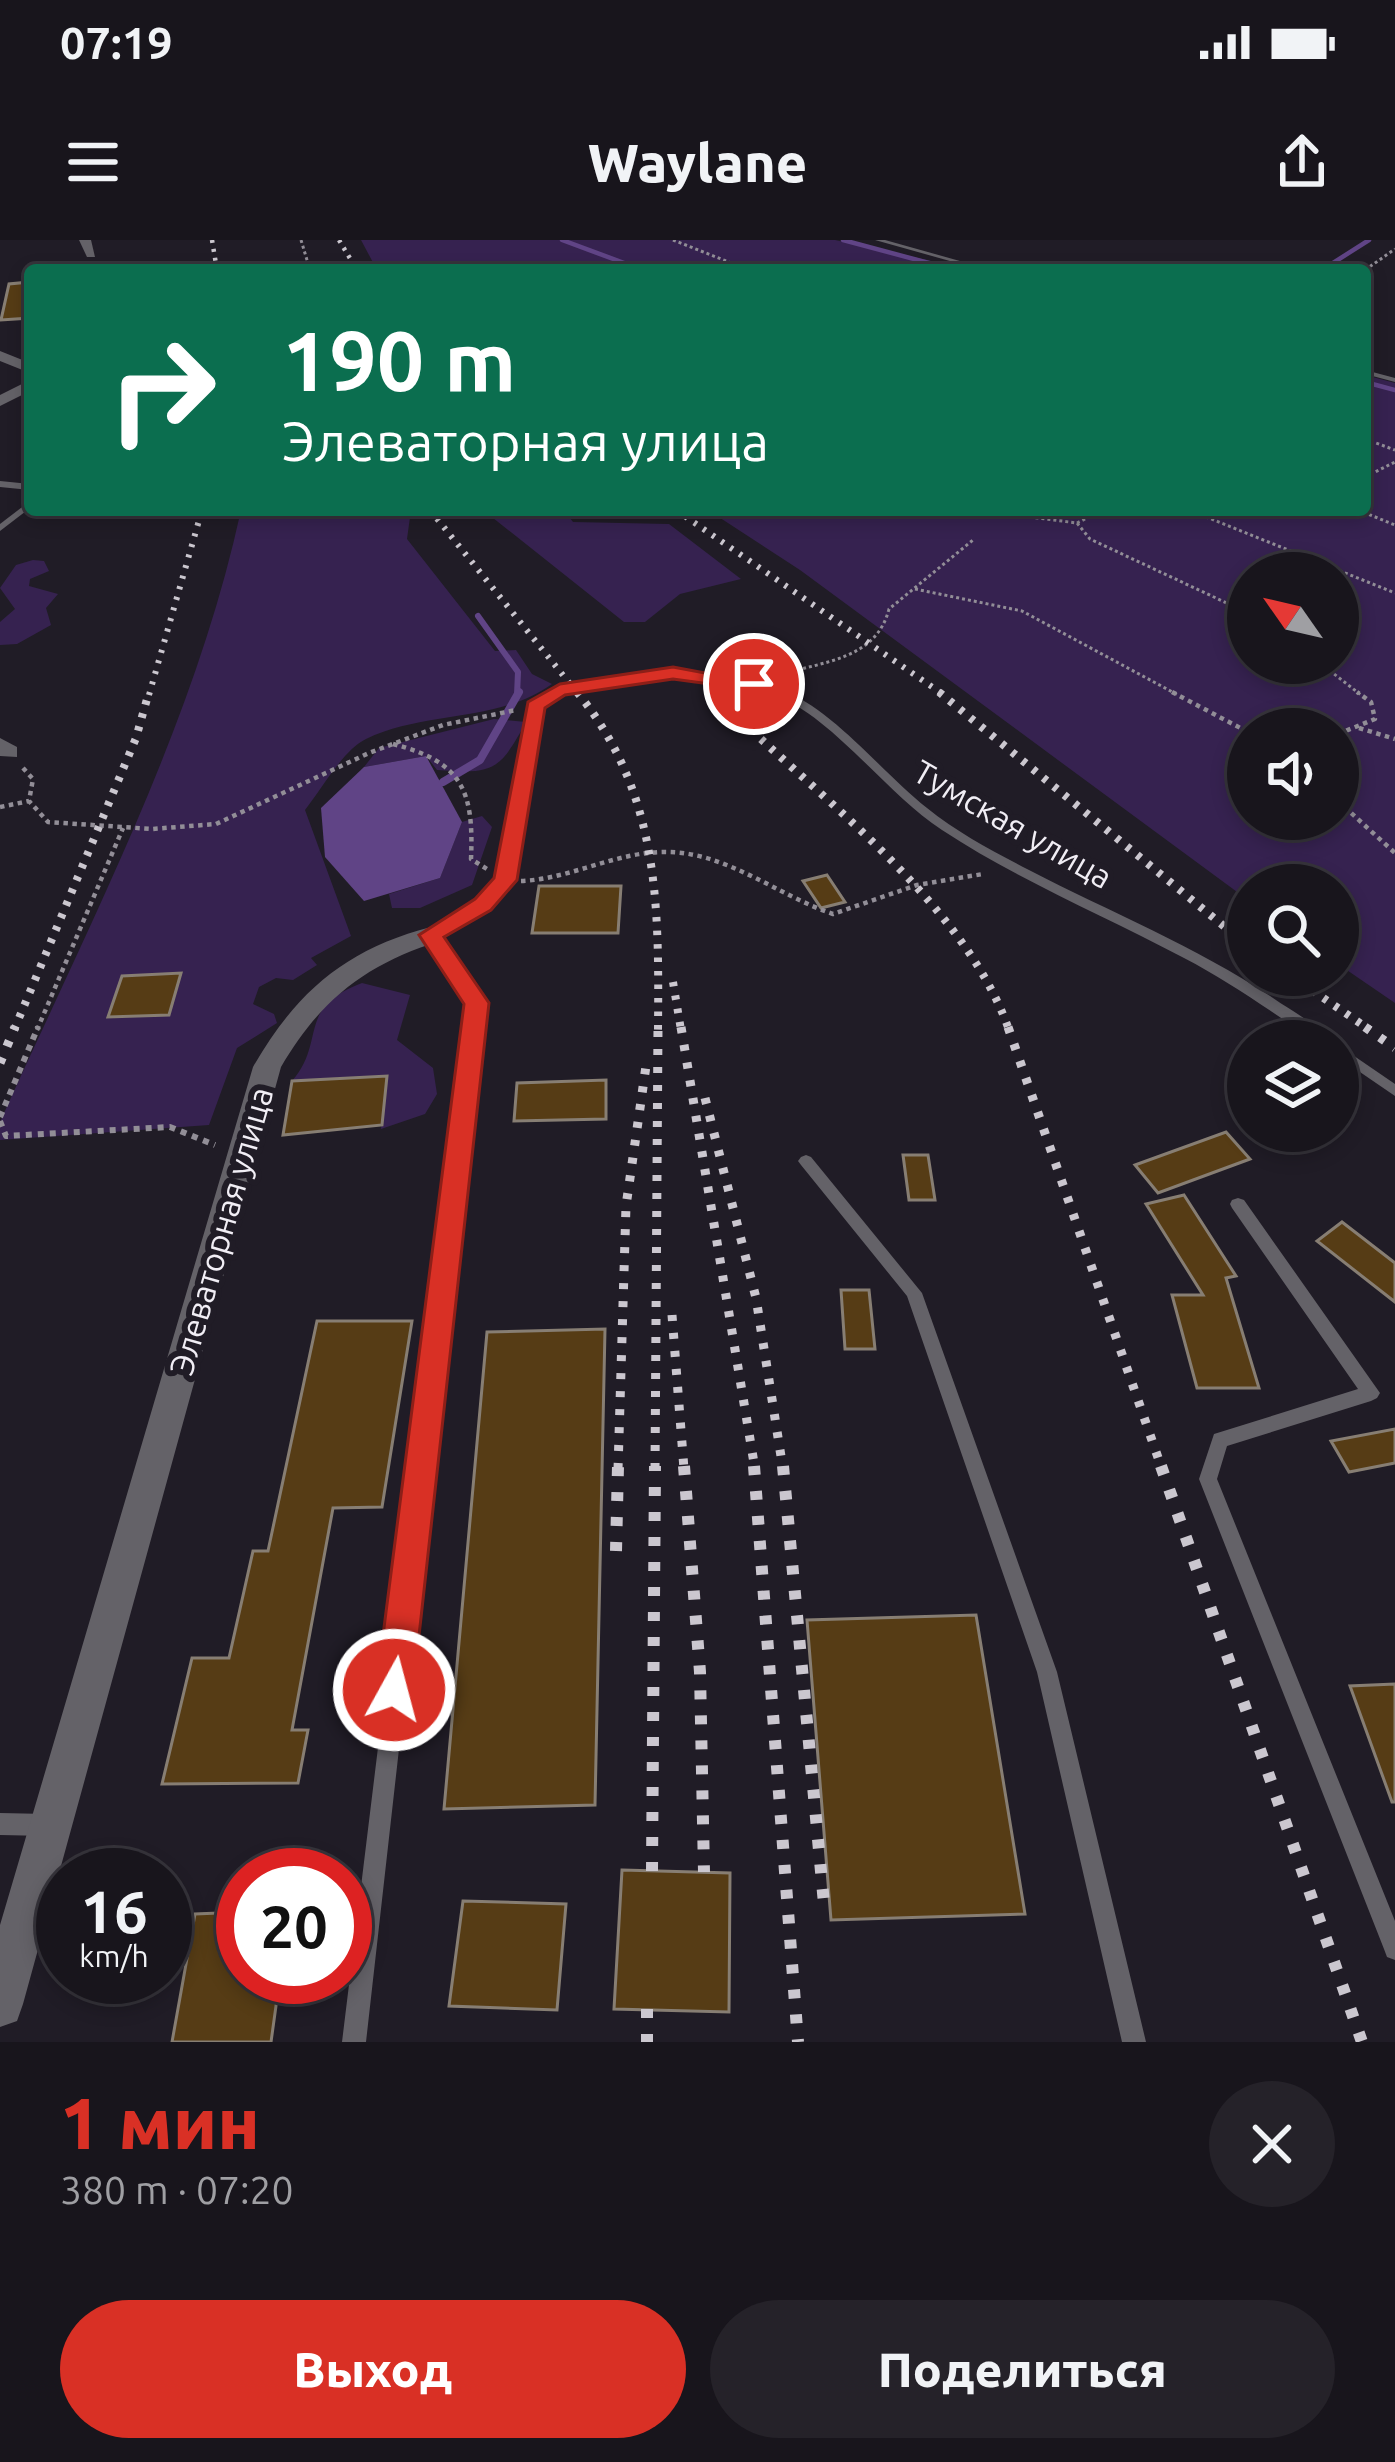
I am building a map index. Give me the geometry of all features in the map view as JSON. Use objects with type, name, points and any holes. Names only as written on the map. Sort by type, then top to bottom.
[{"type":"street","name":"Элеваторная улица","points":[[1,1998],[267,1067],[293,1020],[340,972],[380,949],[431,935]]},
{"type":"lane","points":[[878,240],[967,264]]},
{"type":"lane","points":[[0,528],[24,509]]},
{"type":"lane","name":"Тумская улица","points":[[505,880],[535,706],[560,690],[673,673],[754,684],[777,691],[813,713],[892,790],[1018,867],[1229,976],[1294,1020]]},
{"type":"lane","name":"Элеваторная улица","points":[[431,935],[483,904],[505,880]]},
{"type":"lane","points":[[354,2042],[476,1003],[431,935]]},
{"type":"lane","points":[[1359,1065],[1395,1091]]},
{"type":"lane","points":[[806,1161],[914,1293],[1047,1672],[1134,2042]]},
{"type":"lane","points":[[1238,1204],[1372,1393],[1220,1440],[1208,1479],[1390,1923],[1395,1949]]},
{"type":"lane","points":[[0,1824],[47,1825]]},
{"type":"path","points":[[673,240],[734,264]]},
{"type":"path","points":[[990,516],[1021,516]]},
{"type":"path","points":[[1039,516],[1077,524],[1090,539],[1227,603]]},
{"type":"path","points":[[1077,524],[1092,516]]},
{"type":"path","points":[[1204,516],[1395,593]]},
{"type":"path","points":[[754,684],[874,647],[887,630],[889,609],[915,589],[925,571],[973,540]]},
{"type":"path","points":[[915,589],[1022,611],[1227,721]]},
{"type":"path","points":[[1347,684],[1371,702],[1375,719],[1359,725]]},
{"type":"path","points":[[29,802],[48,822],[123,828],[216,824],[443,724],[514,710]]},
{"type":"path","points":[[1359,728],[1395,739]]},
{"type":"path","points":[[393,744],[431,751],[461,777],[475,813],[471,859],[505,880],[539,882],[651,854],[682,853],[832,914],[917,885],[1018,867]]},
{"type":"path","points":[[5,748],[33,779],[29,802]]},
{"type":"path","points":[[0,807],[29,802]]},
{"type":"path","points":[[1359,820],[1395,853]]},
{"type":"path","points":[[123,828],[0,1119],[3,1136],[170,1127],[197,1143],[240,1149]]},
{"type":"shaded area","points":[[361,240],[835,240],[946,264],[374,264]]},
{"type":"shaded area","points":[[1371,377],[1395,383],[1395,1003],[1359,978],[1359,864],[1227,864],[1227,885],[800,570],[717,516],[1371,516]]},
{"type":"shaded area","points":[[239,516],[410,516],[407,539],[495,651],[516,650],[532,674],[552,684],[509,705],[413,724],[366,739],[333,771],[305,810],[351,936],[311,958],[317,965],[293,980],[276,978],[259,987],[253,1004],[274,1014],[277,1023],[237,1048],[209,1125],[0,1140],[0,1122],[168,745],[221,589]]},
{"type":"shaded area","points":[[491,516],[669,524],[741,579],[680,594],[645,622],[624,622]]},
{"type":"shaded area","points":[[44,561],[49,571],[30,579],[29,586],[58,594],[46,608],[51,625],[17,644],[0,645],[0,622],[15,609],[0,588],[16,565]]},
{"type":"shaded area","points":[[494,719],[526,722],[501,760],[483,770],[437,770],[426,756],[364,767],[379,748]]},
{"type":"shaded area","points":[[426,756],[462,822],[440,878],[364,901],[325,857],[321,808],[364,767]]},
{"type":"shaded area","points":[[482,816],[492,827],[472,885],[420,908],[392,908],[389,894],[440,878],[462,822]]},
{"type":"shaded area","points":[[362,983],[410,995],[397,1040],[433,1068],[437,1094],[425,1114],[381,1129],[386,1076],[292,1081],[320,1014],[341,993]]},
{"type":"building","points":[[24,283],[24,318],[1,320],[9,284]]},
{"type":"building","points":[[827,875],[845,902],[821,908],[803,881]]},
{"type":"building","points":[[539,886],[621,886],[618,933],[532,933]]},
{"type":"building","points":[[181,973],[169,1015],[108,1017],[122,976]]},
{"type":"building","points":[[387,1076],[382,1125],[283,1135],[292,1081]]},
{"type":"building","points":[[606,1080],[606,1119],[514,1121],[517,1083]]},
{"type":"building","points":[[1226,1132],[1227,1152],[1244,1152],[1250,1159],[1158,1193],[1135,1165]]},
{"type":"building","points":[[903,1155],[928,1155],[935,1200],[909,1200]]},
{"type":"building","points":[[1184,1195],[1236,1276],[1226,1278],[1259,1388],[1197,1388],[1172,1295],[1203,1295],[1146,1204]]},
{"type":"building","points":[[1342,1222],[1395,1263],[1395,1302],[1317,1241]]},
{"type":"building","points":[[841,1290],[869,1290],[875,1349],[845,1349]]},
{"type":"building","points":[[317,1321],[412,1321],[382,1507],[333,1508],[292,1730],[308,1730],[298,1783],[162,1784],[192,1658],[229,1658],[253,1551],[268,1551]]},
{"type":"building","points":[[605,1329],[595,1805],[444,1809],[487,1332]]},
{"type":"building","points":[[1395,1429],[1395,1463],[1349,1472],[1331,1441]]},
{"type":"building","points":[[976,1615],[1025,1914],[831,1920],[807,1620]]},
{"type":"building","points":[[1395,1684],[1395,1802],[1392,1802],[1350,1686]]},
{"type":"building","points":[[622,1870],[730,1873],[729,2012],[614,2009]]},
{"type":"building","points":[[463,1901],[566,1904],[557,2010],[449,2006]]},
{"type":"building","points":[[216,1913],[216,2004],[276,2004],[271,2042],[172,2042],[179,2004],[192,2004],[195,1914]]},
{"type":"waterway","points":[[562,240],[627,264]]},
{"type":"waterway","points":[[843,240],[933,264]]},
{"type":"waterway","points":[[1331,264],[1369,240]]},
{"type":"waterway","points":[[1371,384],[1395,390]]},
{"type":"waterway","points":[[478,616],[518,672],[517,695]]},
{"type":"waterway","points":[[443,782],[480,760],[519,692]]},
{"type":"railway","points":[[212,240],[216,264]]},
{"type":"railway","points":[[339,240],[353,264]]},
{"type":"railway","points":[[149,695],[200,516]]},
{"type":"railway","points":[[435,516],[579,695]]},
{"type":"railway","points":[[685,516],[944,695]]},
{"type":"railway","points":[[14,1030],[136,738],[149,692]]},
{"type":"railway","points":[[577,692],[625,770],[649,852],[655,895],[658,1029]]},
{"type":"railway","points":[[939,692],[1227,929]]},
{"type":"railway","points":[[761,739],[867,836],[936,909],[991,988],[1009,1030]]},
{"type":"railway","points":[[673,982],[681,1030]]},
{"type":"railway","points":[[1321,996],[1370,1030]]},
{"type":"railway","points":[[0,1063],[15,1027]]},
{"type":"railway","points":[[681,1027],[755,1469]]},
{"type":"railway","points":[[1008,1027],[1162,1469]]},
{"type":"railway","points":[[1365,1027],[1395,1048]]},
{"type":"railway","points":[[655,1469],[658,1029]]},
{"type":"railway","points":[[618,1469],[626,1206],[646,1066]]},
{"type":"railway","points":[[705,1098],[756,1298],[783,1469]]},
{"type":"railway","points":[[672,1315],[684,1469]]},
{"type":"railway","points":[[616,1551],[618,1466]]},
{"type":"railway","points":[[652,1871],[655,1466]]},
{"type":"railway","points":[[684,1466],[700,1672],[704,1872]]},
{"type":"railway","points":[[754,1466],[798,2042]]},
{"type":"railway","points":[[783,1466],[825,1914]]},
{"type":"railway","points":[[1161,1466],[1362,2042]]},
{"type":"railway","points":[[647,2009],[647,2042]]},
{"type":"route","points":[[394,1690],[476,1003],[431,935],[483,904],[505,880],[535,706],[544,698],[560,690],[673,673],[754,684]]}]
